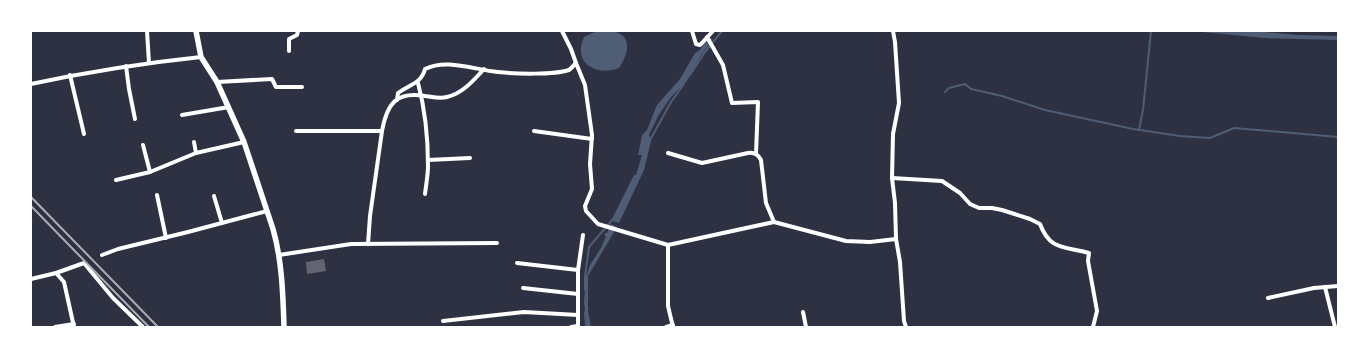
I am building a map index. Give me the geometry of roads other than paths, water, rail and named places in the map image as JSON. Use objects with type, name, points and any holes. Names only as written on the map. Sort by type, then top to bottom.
[{"type":"main road","points":[[196,31],[201,56],[217,82],[244,142],[278,243],[284,327]]},
{"type":"street","points":[[147,31],[149,63]]},
{"type":"street","points":[[289,51],[289,39],[297,35],[298,31]]},
{"type":"street","points":[[562,31],[571,49],[585,85],[592,138],[590,164],[592,189],[585,206],[586,211],[598,224],[668,245],[774,222],[846,241],[870,242],[896,239]]},
{"type":"street","points":[[692,31],[693,38],[698,45],[700,45],[713,31]]},
{"type":"street","points":[[893,31],[899,103],[893,134],[892,178],[895,204],[896,239],[900,262],[904,321],[906,327]]},
{"type":"street","points":[[707,37],[723,65],[732,103],[758,102],[756,154]]},
{"type":"street","points":[[31,84],[70,75],[201,56]]},
{"type":"street","points":[[397,100],[398,93],[408,86],[418,83],[423,76],[425,69],[433,65],[458,65],[496,72],[549,73],[571,69],[576,63]]},
{"type":"street","points":[[126,66],[134,119]]},
{"type":"street","points":[[368,244],[370,216],[382,131],[388,108],[401,97],[408,94],[438,98],[449,97],[469,86],[484,69]]},
{"type":"street","points":[[70,75],[84,134]]},
{"type":"street","points":[[217,82],[272,79],[276,87],[302,87]]},
{"type":"street","points":[[418,83],[426,128],[428,160],[425,194]]},
{"type":"street","points":[[182,115],[229,107]]},
{"type":"street","points":[[296,131],[382,131]]},
{"type":"street","points":[[534,131],[592,138]]},
{"type":"street","points":[[194,142],[196,153]]},
{"type":"street","points":[[116,180],[150,172],[196,153],[244,142]]},
{"type":"street","points":[[143,145],[150,172]]},
{"type":"street","points":[[668,153],[702,163],[753,152],[759,157],[760,160],[766,203],[774,222]]},
{"type":"street","points":[[428,160],[470,158]]},
{"type":"street","points":[[892,178],[942,181],[960,193],[970,204],[979,208],[1002,210],[1030,219],[1040,224],[1042,231],[1049,241],[1059,246],[1089,253],[1088,261],[1097,311],[1094,327]]},
{"type":"street","points":[[157,195],[166,238]]},
{"type":"street","points":[[214,196],[222,223]]},
{"type":"street","points":[[102,256],[118,249],[268,211]]},
{"type":"street","points":[[571,327],[578,327],[578,270],[583,235]]},
{"type":"street","points":[[279,255],[351,244],[497,243]]},
{"type":"street","points":[[666,327],[673,326],[668,306],[668,245]]},
{"type":"street","points":[[31,279],[56,273],[84,263],[113,298],[140,326]]},
{"type":"street","points":[[517,263],[578,270]]},
{"type":"street","points":[[55,327],[74,325],[64,282],[56,273]]},
{"type":"street","points":[[1268,298],[1314,288],[1338,286]]},
{"type":"street","points":[[1325,287],[1335,327]]},
{"type":"street","points":[[523,288],[578,294]]},
{"type":"street","points":[[444,321],[524,312],[578,315]]},
{"type":"street","points":[[803,312],[806,327]]},
{"type":"water","points":[[606,31],[621,34],[625,38],[627,48],[626,55],[619,68],[602,71],[588,66],[581,54],[581,46],[584,37],[595,32]]},
{"type":"water","points":[[1192,31],[1254,31],[1298,35],[1338,36],[1338,40],[1265,38]]},
{"type":"water","points":[[707,37],[713,39],[700,57],[687,81],[671,97],[658,116],[649,135],[651,141],[644,170],[619,223],[612,221],[634,175],[636,175],[642,155],[638,155],[642,135],[647,130],[657,105],[680,79],[695,53],[700,50]]},
{"type":"water","points":[[611,224],[617,227],[588,276],[588,311],[591,327],[587,327],[584,302],[586,277],[590,265],[601,248],[606,236],[604,236],[605,233],[607,233]]},
{"type":"waterway","points":[[690,75],[705,52],[722,31]]},
{"type":"waterway","points":[[1139,130],[1143,110],[1151,31]]},
{"type":"waterway","points":[[649,142],[671,102],[684,84]]},
{"type":"waterway","points":[[945,92],[949,88],[965,84],[971,89],[1002,96],[1045,110],[1133,129],[1180,136],[1210,138],[1234,128],[1338,137]]},
{"type":"waterway","points":[[585,290],[585,277],[589,247],[613,219]]},
{"type":"waterway","points":[[585,312],[586,327]]},
{"type":"railway","points":[[31,197],[158,327]]},
{"type":"railway","points":[[31,206],[149,327]]}]
